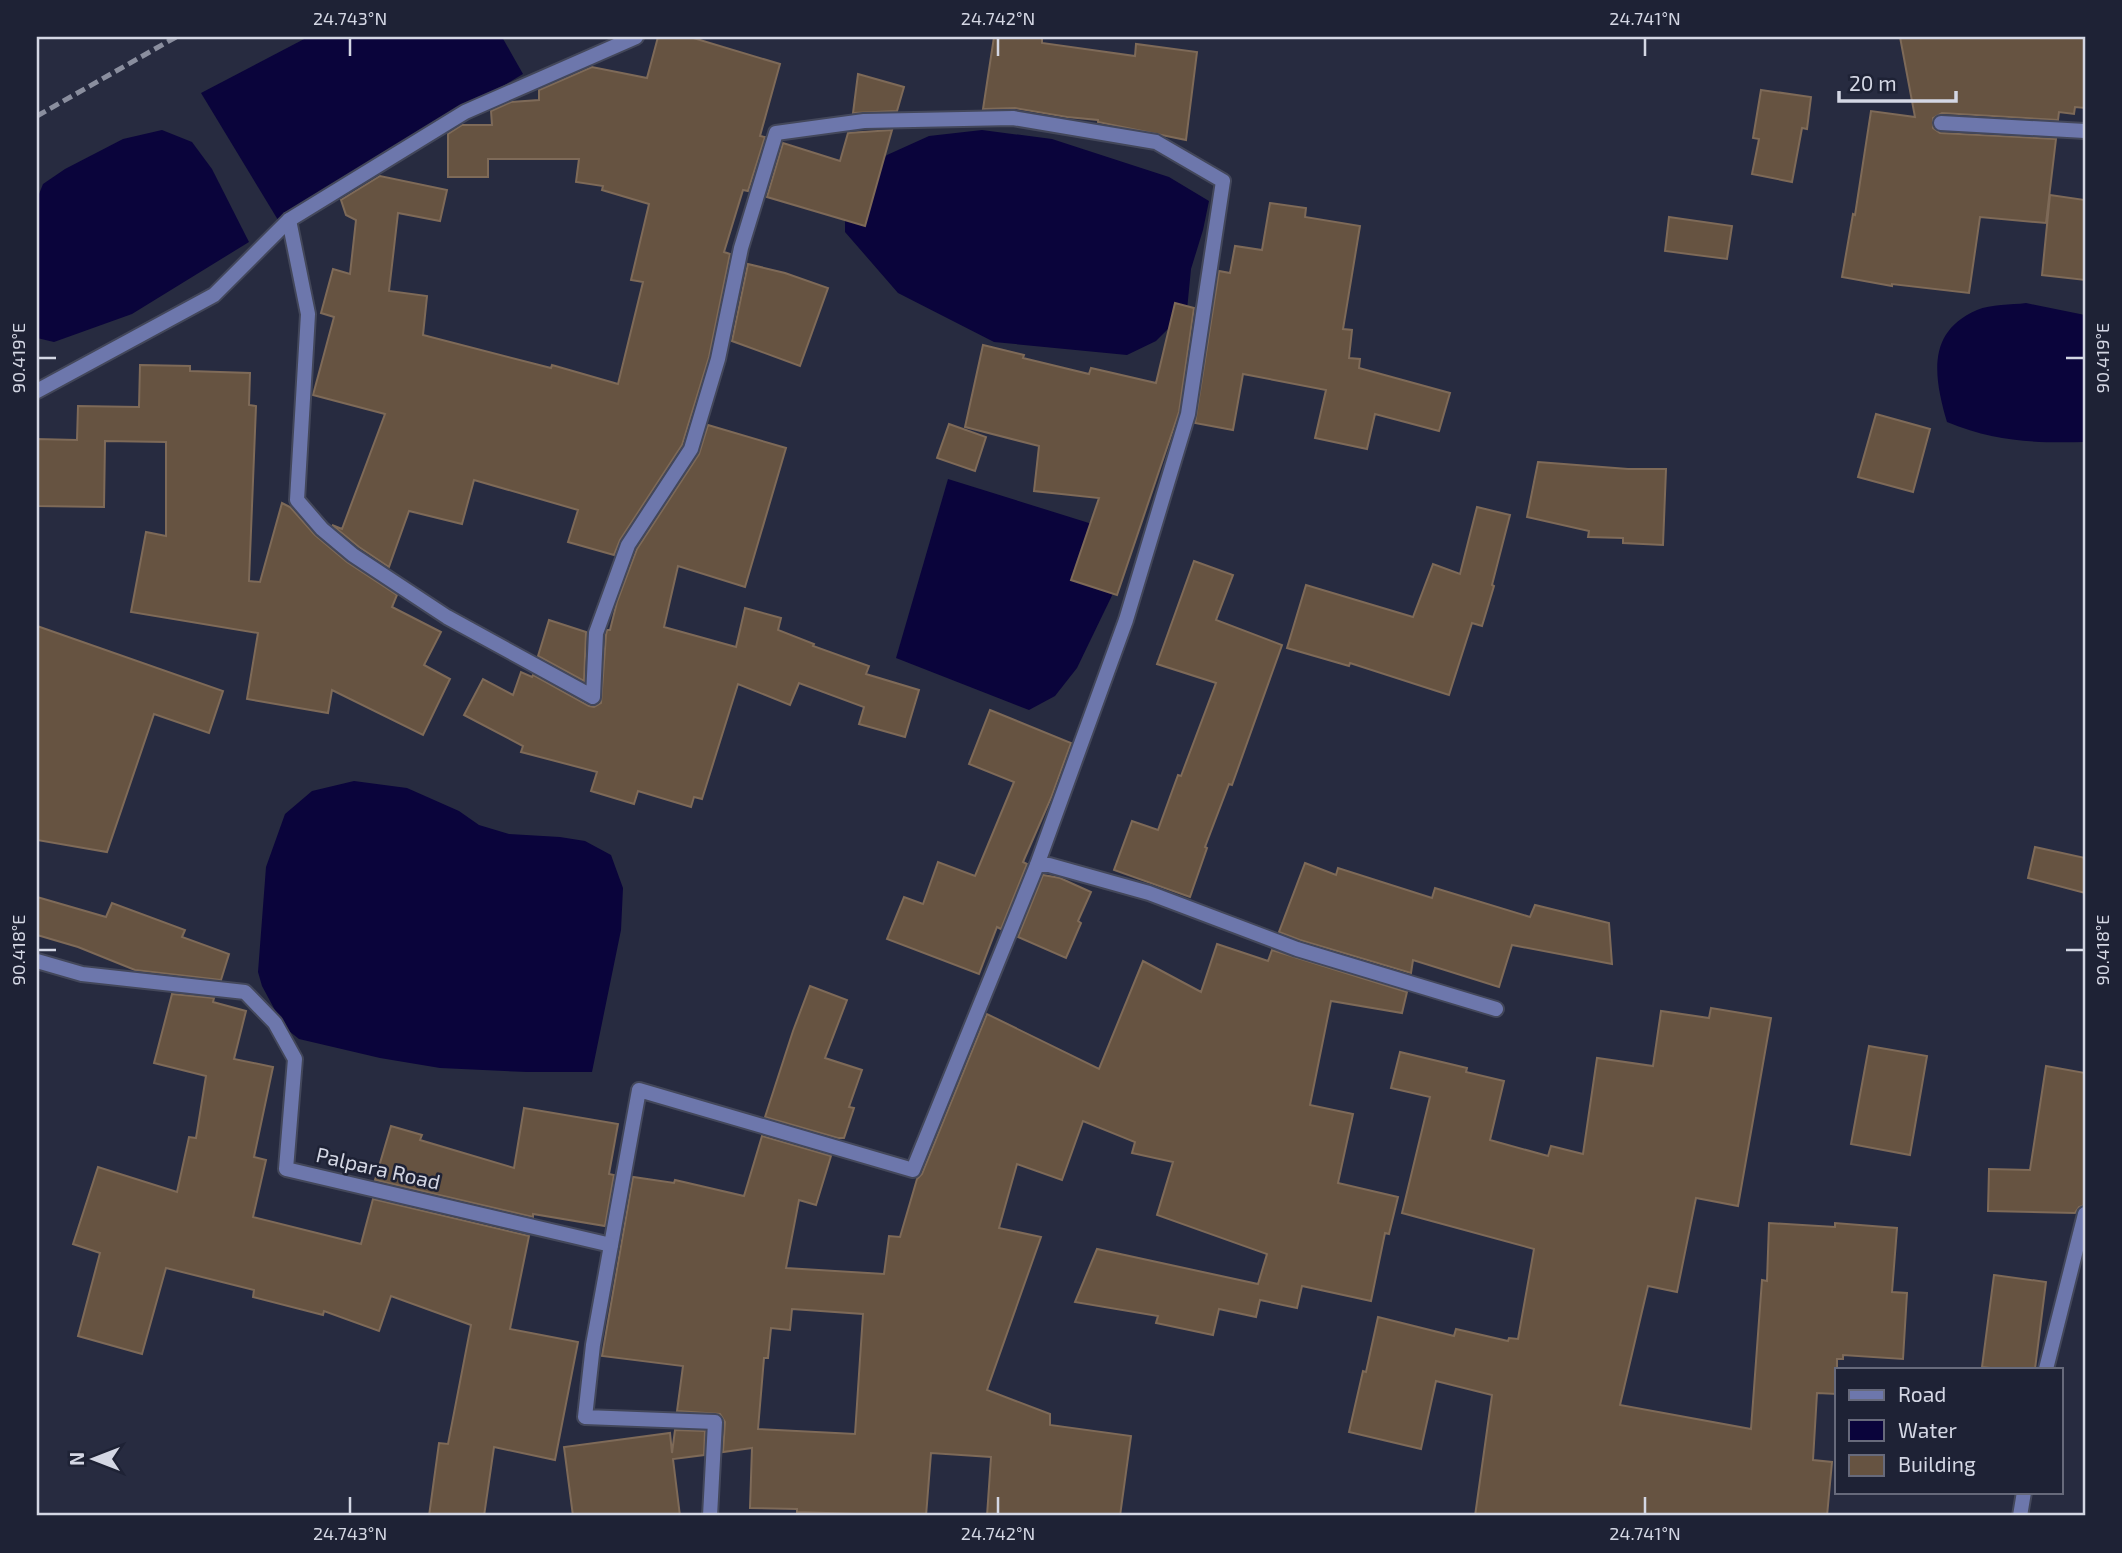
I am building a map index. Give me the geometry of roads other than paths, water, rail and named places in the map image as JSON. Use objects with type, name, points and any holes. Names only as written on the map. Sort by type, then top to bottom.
[{"type":"street","points":[[37,391],[214,296],[289,220],[465,111],[636,37]]},
{"type":"street","points":[[289,220],[308,314],[297,500],[322,529],[353,555],[447,617],[593,697],[596,633],[628,545],[691,449],[718,359],[741,248],[776,133],[864,121],[1013,118],[1156,142],[1223,181],[1188,414],[1126,620],[1037,865],[913,1170],[639,1090],[593,1345],[585,1417],[715,1422],[710,1516]]},
{"type":"street","points":[[1941,123],[2085,131]]},
{"type":"street","points":[[1037,865],[1049,865],[1149,893],[1297,949],[1496,1009]]},
{"type":"street","name":"Palpara Road","points":[[37,961],[82,974],[245,992],[275,1023],[295,1059],[286,1169],[611,1245]]},
{"type":"street","points":[[2046,1368],[2085,1214]]},
{"type":"street","points":[[2020,1516],[2024,1494]]},
{"type":"water","points":[[308,37],[502,37],[523,74],[278,220],[201,93]]},
{"type":"water","points":[[162,130],[192,142],[212,169],[249,242],[132,314],[54,342],[37,338],[37,199],[43,184],[65,169],[123,139]]},
{"type":"water","points":[[982,130],[1052,139],[1169,177],[1209,201],[1191,269],[1187,310],[1156,341],[1127,355],[994,342],[898,293],[845,232],[845,193],[887,155],[929,136]]},
{"type":"water","points":[[2026,303],[2085,315],[2085,442],[2015,440],[1982,434],[1947,422],[1937,373],[1938,357],[1949,330],[1977,310]]},
{"type":"water","points":[[948,479],[1121,533],[1119,581],[1077,668],[1055,696],[1029,710],[896,658]]},
{"type":"water","points":[[354,781],[407,788],[459,811],[479,825],[509,834],[585,841],[611,855],[623,888],[621,930],[592,1072],[440,1068],[380,1058],[299,1039],[284,1027],[262,986],[258,972],[266,867],[285,814],[312,791]]},
{"type":"railway","points":[[37,116],[176,37]]}]
